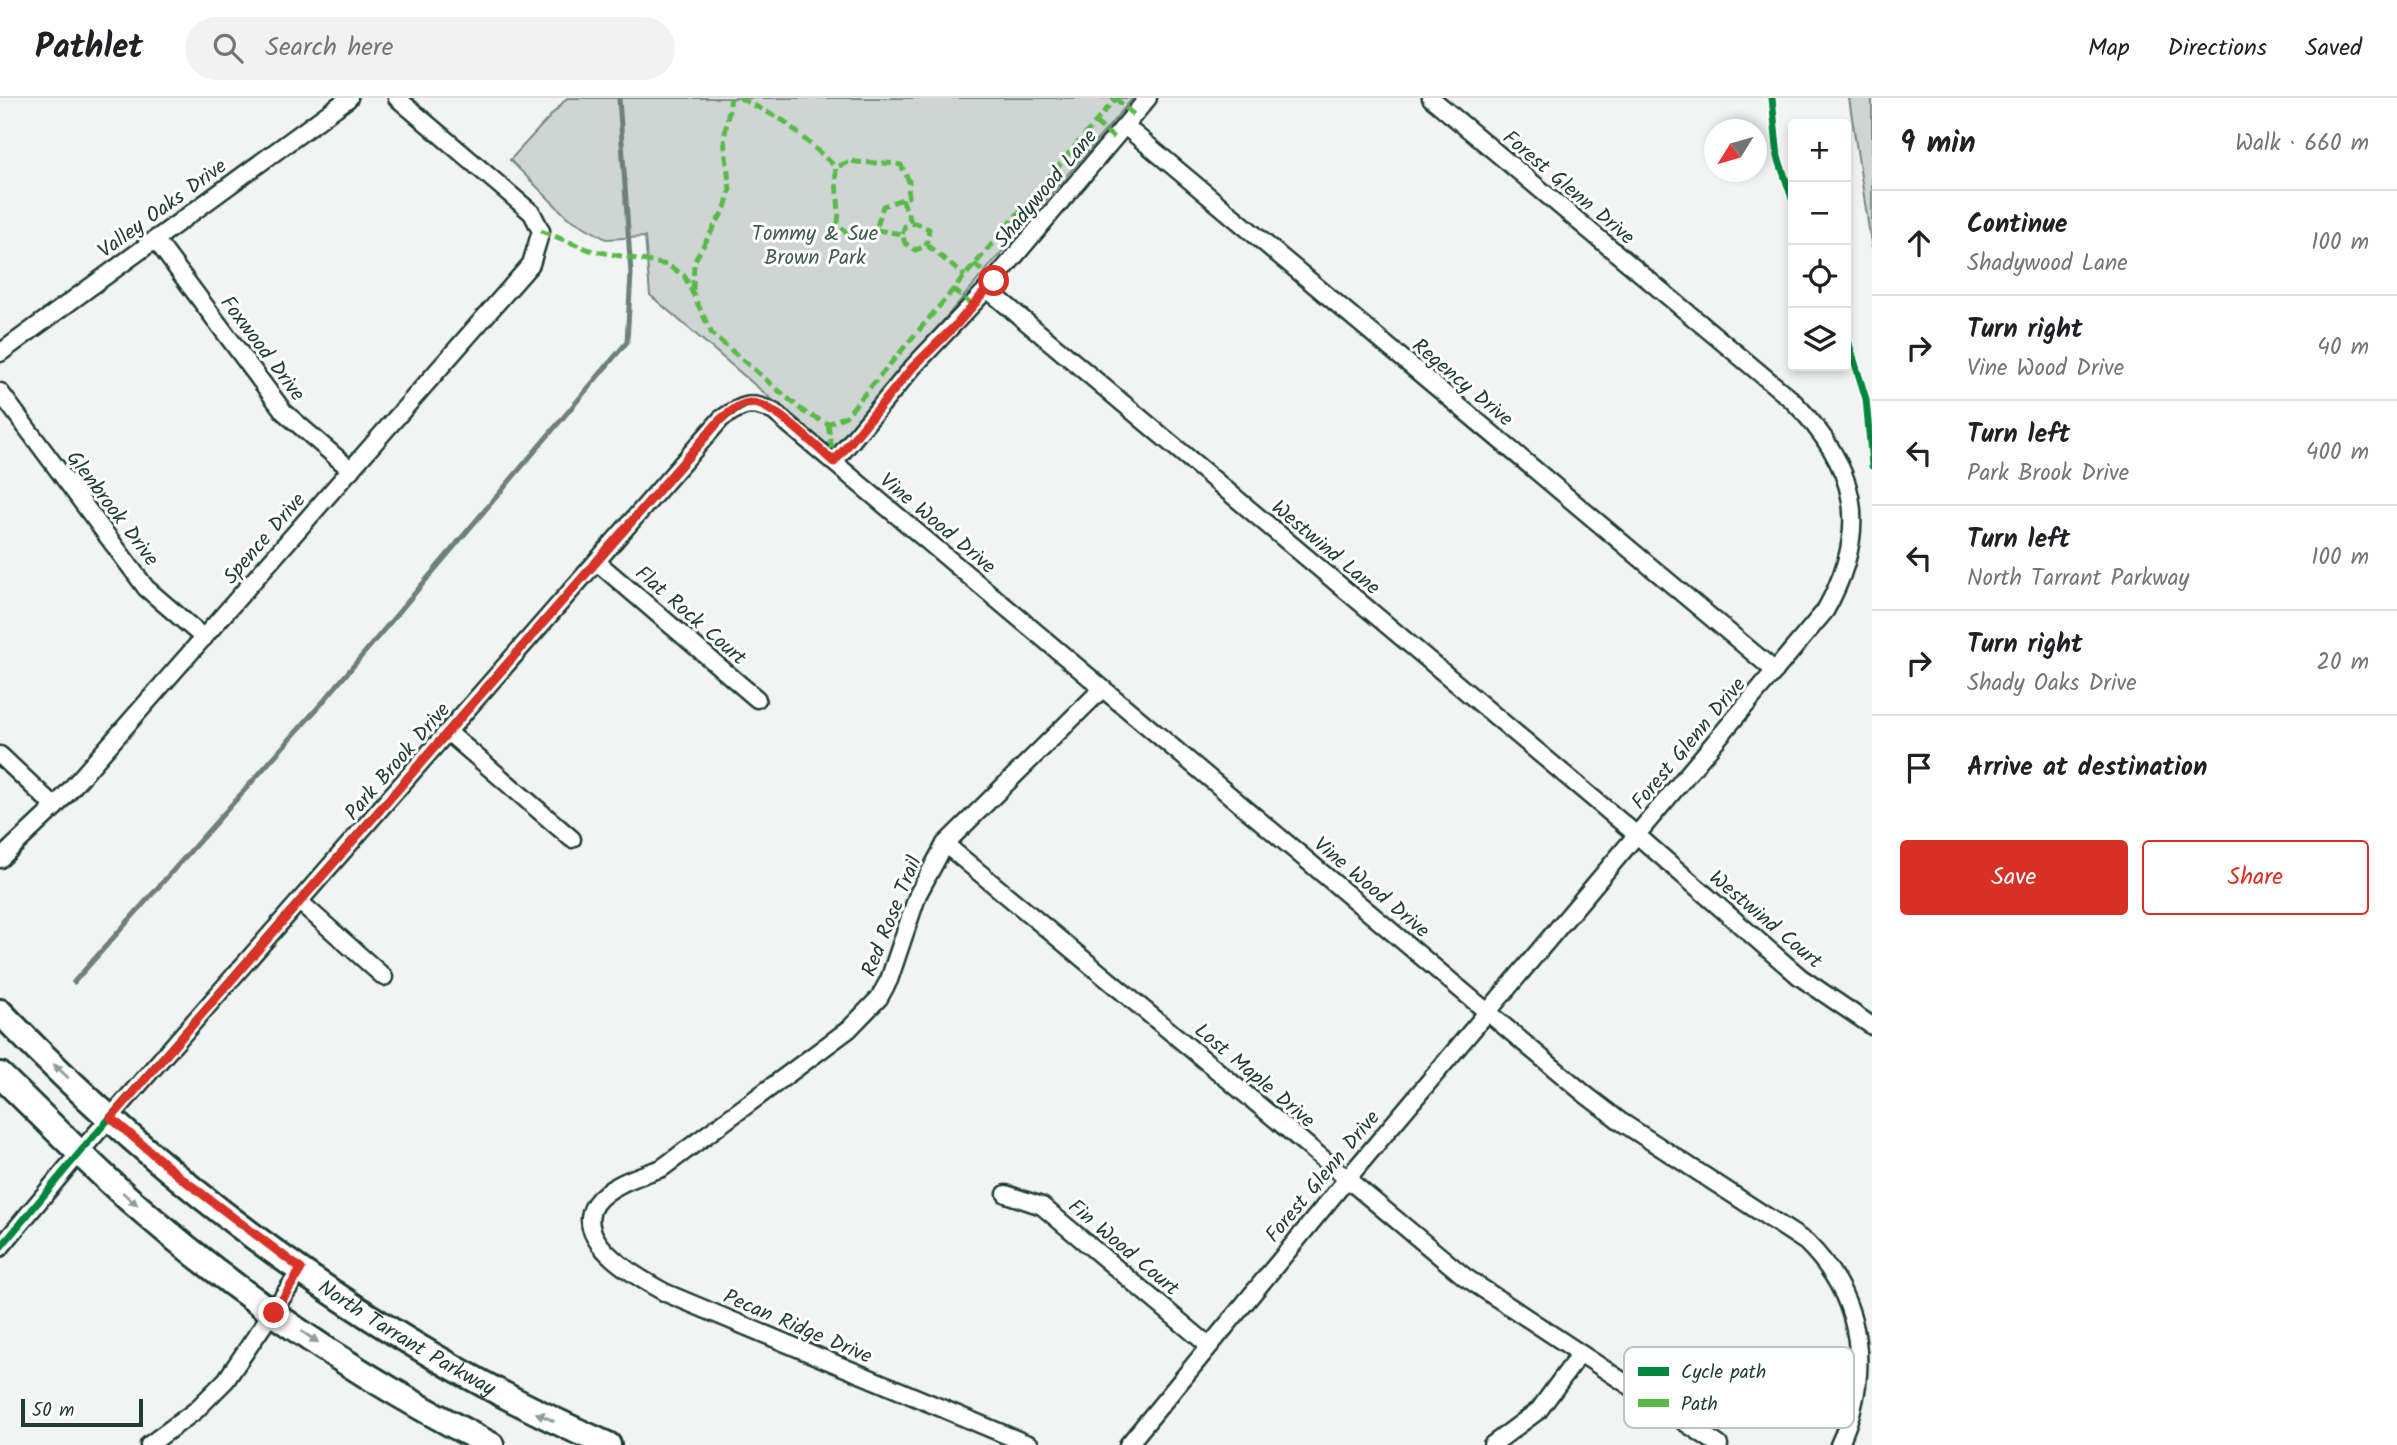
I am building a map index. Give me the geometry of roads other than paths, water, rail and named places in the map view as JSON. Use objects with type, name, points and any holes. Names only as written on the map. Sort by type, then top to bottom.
[{"type":"main road","name":"North Tarrant Parkway","points":[[0,1012],[111,1118],[199,1192],[301,1269],[456,1369],[538,1414],[608,1445]]},
{"type":"main road","points":[[0,1074],[130,1200],[274,1313],[425,1412],[491,1445]]},
{"type":"street","name":"Valley Oaks Drive","points":[[0,353],[349,98]]},
{"type":"street","name":"Spence Drive","points":[[0,859],[55,807],[531,264],[541,231],[532,213],[397,98]]},
{"type":"street","name":"Shadywood Lane","points":[[834,462],[913,367],[987,289],[1148,98]]},
{"type":"street","name":"Forest Glenn Drive","points":[[1128,1445],[1208,1345],[1825,611],[1842,584],[1855,527],[1853,495],[1844,467],[1821,430],[1792,400],[1431,98]]},
{"type":"street","name":"Regency Drive","points":[[1125,125],[1775,671]]},
{"type":"street","name":"Foxwood Drive","points":[[155,239],[284,412],[351,470]]},
{"type":"street","name":"Westwind Lane","points":[[987,289],[1637,836]]},
{"type":"street","name":"Glenbrook Drive","points":[[0,392],[146,588],[204,638]]},
{"type":"street","name":"Vine Wood Drive","points":[[749,403],[759,404],[774,412],[1620,1121],[1806,1242],[1830,1266],[1857,1315],[1868,1351],[1861,1411],[1854,1422]]},
{"type":"street","name":"Park Brook Drive","points":[[0,1248],[80,1152],[301,903],[721,419],[749,403]]},
{"type":"street","name":"Flat Rock Court","points":[[597,562],[757,699]]},
{"type":"street","name":"Red Rose Trail","points":[[595,1204],[634,1178],[662,1168],[864,1015],[889,980],[918,894],[945,844],[1102,689]]},
{"type":"street","points":[[449,733],[572,839]]},
{"type":"street","points":[[0,755],[55,807]]},
{"type":"street","name":"Westwind Court","points":[[1637,836],[1800,977],[1872,1026]]},
{"type":"street","name":"Lost Maple Drive","points":[[945,844],[1465,1277],[1624,1383]]},
{"type":"street","points":[[301,903],[384,977]]},
{"type":"street","name":"Fin Wood Court","points":[[1006,1194],[1042,1206],[1208,1345]]},
{"type":"street","name":"Pecan Ridge Drive","points":[[595,1204],[592,1218],[596,1238],[620,1267],[641,1280],[666,1293],[1030,1445]]},
{"type":"street","points":[[149,1445],[213,1395],[274,1313],[301,1269]]},
{"type":"street","points":[[1492,1445],[1539,1410],[1580,1354]]},
{"type":"street","name":"Lost Maple Drive","points":[[1693,1428],[1719,1445]]},
{"type":"street","name":"Vine Wood Drive","points":[[1839,1445],[1850,1428]]},
{"type":"waterway","points":[[74,982],[322,703],[627,342],[631,274],[619,98]]},
{"type":"park label","name":"Tommy & Sue Brown Park","points":[[815,245]]}]
